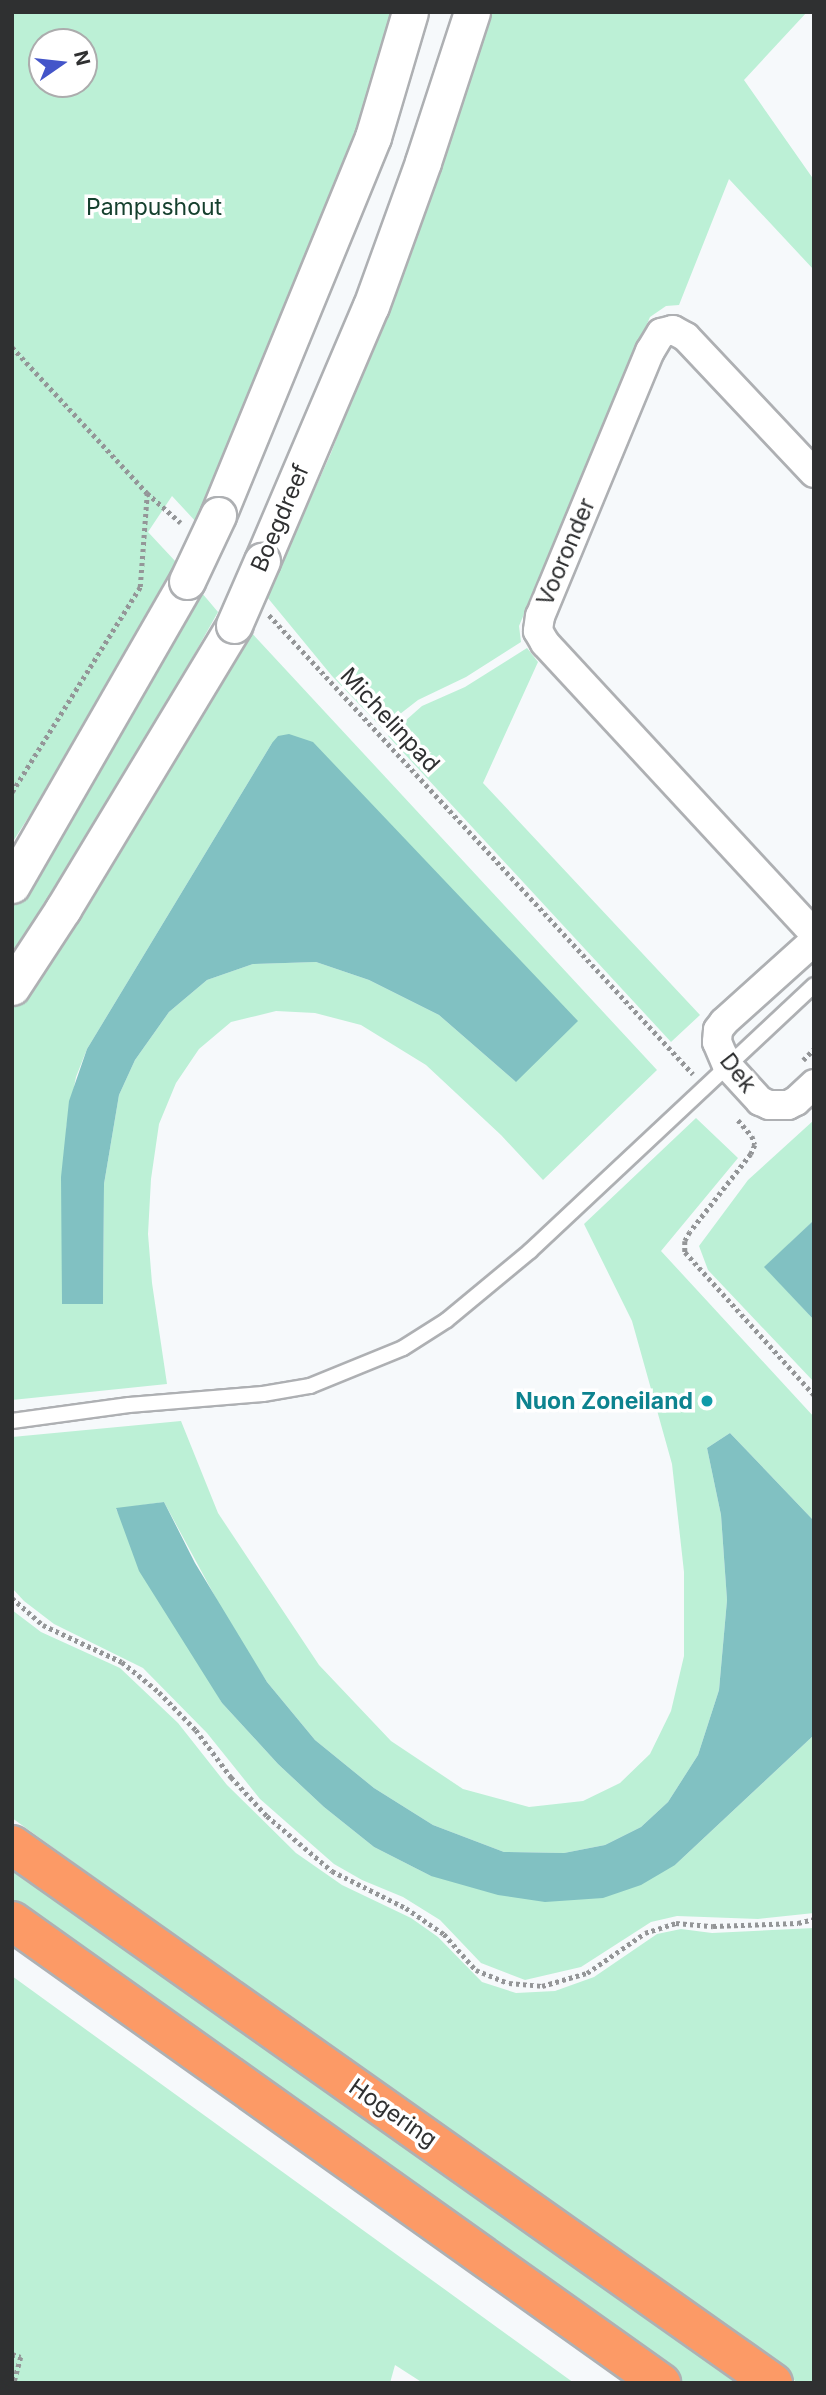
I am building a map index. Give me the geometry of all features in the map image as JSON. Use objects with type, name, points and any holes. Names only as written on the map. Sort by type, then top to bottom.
[{"type":"highway","name":"Hogering","points":[[12,1845],[772,2383]]},
{"type":"highway","points":[[12,1921],[661,2383]]},
{"type":"street","points":[[12,885],[187,581],[205,523],[373,138],[410,12]]},
{"type":"street","name":"Boegdreef","points":[[12,987],[248,617],[261,561],[371,306],[423,162],[472,12]]},
{"type":"street","name":"Vooronder","points":[[814,473],[687,337],[673,330],[661,333],[650,351],[540,616],[538,631],[545,643],[814,934]]},
{"type":"street","name":"Dek","points":[[814,941],[718,1030],[717,1042],[727,1065],[760,1101],[769,1105],[788,1105],[814,1084]]},
{"type":"lane","points":[[12,1421],[129,1405],[263,1394],[310,1386],[403,1348],[447,1320],[483,1292],[814,985]]},
{"type":"path","points":[[12,347],[147,493],[205,523]]},
{"type":"path","points":[[12,792],[140,587],[147,493]]},
{"type":"path","name":"Michelinpad","points":[[248,617],[752,1136],[755,1145],[690,1232],[685,1241],[685,1252],[814,1395]]},
{"type":"path","points":[[12,1598],[43,1625],[122,1662],[159,1692],[196,1730],[231,1777],[297,1843],[332,1871],[406,1908],[444,1934],[476,1970],[509,1983],[542,1986],[587,1973],[645,1933],[676,1923],[713,1926],[798,1923],[814,1919]]},
{"type":"path","points":[[12,2354],[21,2357],[13,2383]]},
{"type":"green space","name":"Pampushout","points":[[12,12],[392,12],[373,89],[198,524],[172,496],[148,532],[176,562],[118,677],[12,843]]},
{"type":"green space","points":[[491,12],[807,12],[744,80],[814,180],[814,270],[729,179],[679,305],[666,306],[650,317],[519,626],[521,642],[466,677],[418,700],[382,728],[332,676],[267,597],[331,453],[422,215]]},
{"type":"green space","points":[[196,586],[218,612],[66,882],[12,963],[12,905],[104,755]]},
{"type":"green space","points":[[249,630],[657,1070],[543,1180],[501,1135],[426,1065],[361,1025],[315,1013],[276,1011],[231,1022],[199,1049],[176,1083],[159,1124],[151,1179],[148,1234],[152,1283],[167,1384],[12,1400],[12,1007],[75,915]],"holes":[[[272,743],[516,1082],[439,1015],[369,980],[316,962],[253,964],[207,980],[169,1012],[135,1060],[119,1095],[104,1184],[103,1303],[66,1129],[76,1077],[87,1049]]]},
{"type":"green space","points":[[527,648],[538,662],[483,783],[700,1015],[671,1042],[388,736],[422,706],[465,687]]},
{"type":"green space","points":[[696,1118],[738,1158],[661,1251],[814,1417],[814,1521],[730,1433],[707,1448],[721,1515],[727,1600],[719,1690],[698,1755],[668,1802],[641,1827],[605,1845],[564,1853],[504,1852],[433,1825],[374,1788],[315,1740],[267,1682],[232,1628],[164,1502],[116,1509],[222,1703],[278,1764],[324,1807],[374,1847],[431,1876],[675,1865],[814,1735],[814,1913],[758,1919],[677,1916],[651,1922],[581,1967],[525,1980],[481,1963],[440,1920],[403,1897],[362,1880],[334,1864],[260,1799],[207,1733],[143,1668],[54,1624],[24,1601],[12,1588],[12,1437],[181,1421],[218,1513],[319,1665],[391,1741],[463,1789],[529,1807],[583,1801],[620,1783],[650,1754],[671,1711],[684,1656],[684,1572],[672,1464],[632,1321],[584,1224]]},
{"type":"green space","points":[[814,1120],[814,1220],[765,1267],[814,1320],[814,1382],[708,1270],[699,1246],[748,1180]]},
{"type":"green space","points":[[12,1610],[41,1632],[120,1668],[178,1723],[227,1785],[296,1853],[342,1885],[411,1918],[438,1937],[482,1982],[516,1993],[555,1991],[594,1977],[657,1934],[681,1929],[712,1933],[814,1928],[814,2383],[798,2383],[12,1818]]},
{"type":"green space","points":[[12,1856],[737,2383],[661,2383],[12,1912]]},
{"type":"green space","points":[[12,1976],[574,2383],[423,2383],[395,2365],[390,2383],[12,2383]]},
{"type":"water","points":[[289,734],[313,742],[578,1021],[516,1082],[439,1015],[369,980],[316,962],[253,964],[207,980],[169,1012],[135,1060],[119,1095],[104,1184],[103,1304],[62,1304],[61,1177],[69,1101],[87,1049],[272,743],[278,736]]},
{"type":"water","points":[[814,1220],[814,1320],[764,1267]]},
{"type":"water","points":[[730,1433],[814,1521],[814,1735],[675,1865],[641,1885],[603,1898],[545,1902],[498,1895],[431,1876],[374,1847],[324,1807],[278,1764],[222,1703],[139,1571],[116,1508],[164,1502],[195,1563],[267,1682],[315,1740],[374,1788],[433,1825],[504,1852],[564,1853],[605,1845],[641,1827],[668,1802],[698,1755],[719,1690],[727,1600],[721,1515],[707,1448]]},
{"type":"place","name":"Nuon Zoneiland","points":[[707,1401]]}]
